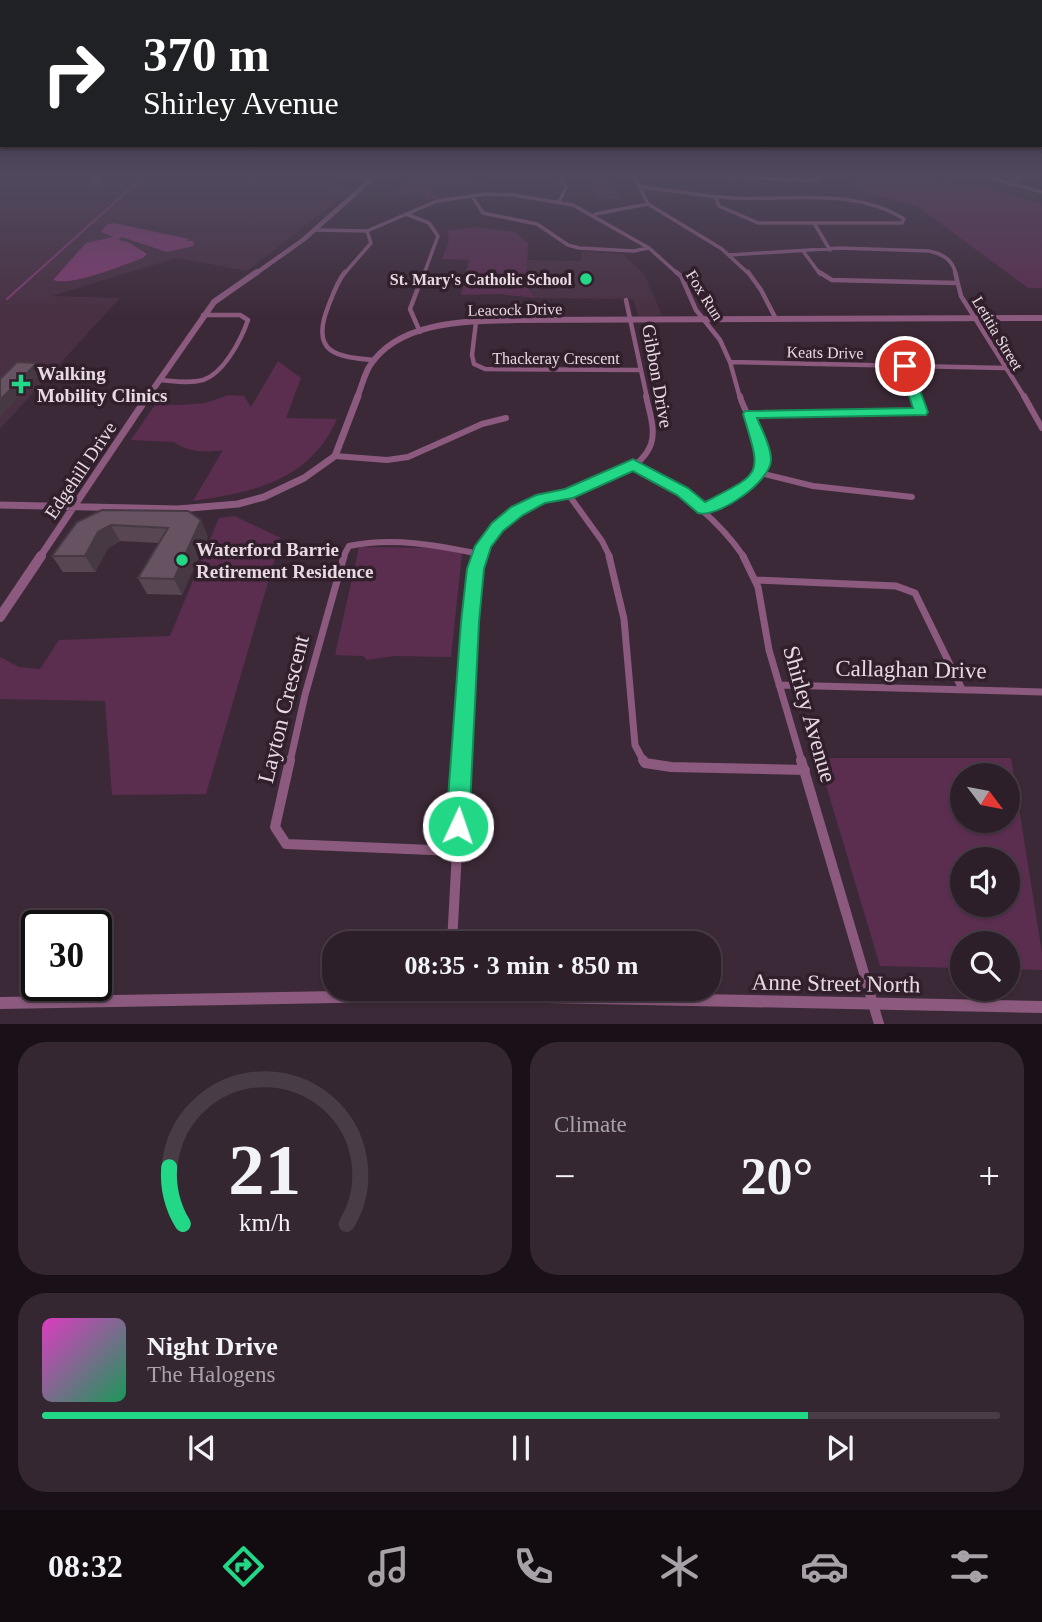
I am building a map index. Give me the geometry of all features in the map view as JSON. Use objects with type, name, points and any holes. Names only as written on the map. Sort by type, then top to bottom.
[{"type":"street","name":"Edgehill Drive","points":[[0,617],[203,315],[215,302],[322,224]]},
{"type":"street","name":"Fox Run","points":[[315,230],[367,231],[384,224]]},
{"type":"street","points":[[420,332],[410,309],[438,236],[430,224]]},
{"type":"street","points":[[536,224],[568,245],[606,251],[649,248]]},
{"type":"street","name":"Fox Run","points":[[609,224],[649,248],[681,276],[696,310],[720,340],[764,459],[760,473]]},
{"type":"street","points":[[679,224],[729,255],[756,282],[776,320]]},
{"type":"street","points":[[814,224],[830,250]]},
{"type":"street","points":[[367,231],[370,243],[339,282],[319,328],[319,338],[326,348],[338,355],[376,360]]},
{"type":"street","name":"Letitia Street","points":[[729,255],[762,250],[883,248],[943,254],[959,276],[957,283],[975,320],[1042,428]]},
{"type":"street","points":[[803,251],[822,276],[832,280],[957,283]]},
{"type":"street","name":"Gibbon Drive","points":[[453,931],[470,622],[480,554],[498,527],[517,511],[541,499],[568,494],[622,472],[651,446],[653,428],[626,300]]},
{"type":"street","points":[[159,380],[198,382],[212,378],[221,370],[248,320],[240,315],[203,315]]},
{"type":"street","name":"Leacock Drive","points":[[335,456],[369,367],[394,344],[420,332],[476,322],[1042,318]]},
{"type":"street","name":"Thackeray Crescent","points":[[476,322],[472,355],[474,364],[485,369],[640,370]]},
{"type":"street","name":"Keats Drive","points":[[730,362],[1004,368]]},
{"type":"street","points":[[749,414],[921,412],[905,366]]},
{"type":"street","points":[[0,505],[178,509],[238,504],[264,497],[304,478],[335,456],[387,460],[408,457],[482,424],[506,418]]},
{"type":"street","name":"Shirley Avenue","points":[[633,464],[682,491],[703,510],[738,550],[756,580],[766,638],[779,685],[879,1024]]},
{"type":"street","points":[[703,510],[747,486],[760,473],[813,486],[874,491],[912,498]]},
{"type":"street","points":[[568,494],[602,541],[613,563],[624,619],[635,744],[645,763],[671,767],[805,771]]},
{"type":"street","name":"Layton Crescent","points":[[456,851],[286,844],[275,827],[308,681],[341,560],[349,546],[366,541],[425,545],[480,554]]},
{"type":"street","points":[[756,580],[896,586],[915,593],[925,607],[962,689]]},
{"type":"street","name":"Callaghan Drive","points":[[779,685],[1042,692]]},
{"type":"street","name":"Anne Street North","points":[[0,1003],[322,995]]},
{"type":"street","name":"Anne Street North","points":[[721,1000],[1042,1007]]},
{"type":"shaded area","points":[[0,224],[308,224],[247,271],[176,258],[52,296],[120,298],[0,429]]},
{"type":"shaded area","points":[[117,224],[189,239],[186,241],[194,241],[193,246],[167,252],[122,237],[118,240],[128,242],[147,254],[143,258],[84,278],[53,280],[86,243],[113,237],[101,232],[106,225]]},
{"type":"shaded area","points":[[941,224],[1042,224],[1042,288],[1028,288]]},
{"type":"shaded area","points":[[475,227],[515,232],[528,243],[526,285],[535,298],[500,294],[461,295],[469,260],[442,259],[449,240],[447,231]]},
{"type":"shaded area","name":"St. Mary's Catholic School","points":[[582,251],[623,254],[644,274],[662,315],[639,317],[633,299],[535,298],[526,285],[527,260],[581,261]]},
{"type":"shaded area","points":[[278,361],[301,378],[286,418],[337,419],[311,457],[277,480],[237,493],[193,501],[223,450],[197,451],[174,442],[131,440],[155,405],[205,403],[229,395],[244,396],[251,407]]},
{"type":"shaded area","points":[[234,516],[281,538],[206,794],[112,795],[105,701],[0,699],[0,657],[19,667],[40,669],[59,640],[170,636],[219,518]]},
{"type":"shaded area","points":[[359,547],[441,548],[462,553],[451,657],[394,656],[367,660],[363,656],[335,655]]},
{"type":"shaded area","points":[[818,758],[1011,758],[1012,763],[950,763],[950,833],[1020,833],[1020,815],[1042,953],[1042,970],[1020,969],[1020,931],[950,931],[950,968],[880,966]]},
{"type":"building","points":[[17,362],[37,363],[0,400],[0,379]]},
{"type":"building","points":[[102,510],[188,511],[201,520],[174,579],[138,578],[168,528],[111,525],[98,532],[85,556],[52,556],[77,522]]},
{"type":"waterway","points":[[7,299],[91,224]]},
{"type":"place","name":"St. Mary's Catholic School","points":[[586,279]]},
{"type":"place","name":"Walking Mobility Clinics","points":[[21,384]]},
{"type":"place","name":"Waterford Barrie Retirement Residence","points":[[182,560]]},
{"type":"route","points":[[458,826],[470,622],[476,569],[483,546],[498,527],[517,511],[541,499],[568,494],[622,472],[633,464],[682,491],[703,510],[747,486],[760,473],[764,459],[758,434],[749,414],[921,412],[905,366]]}]
